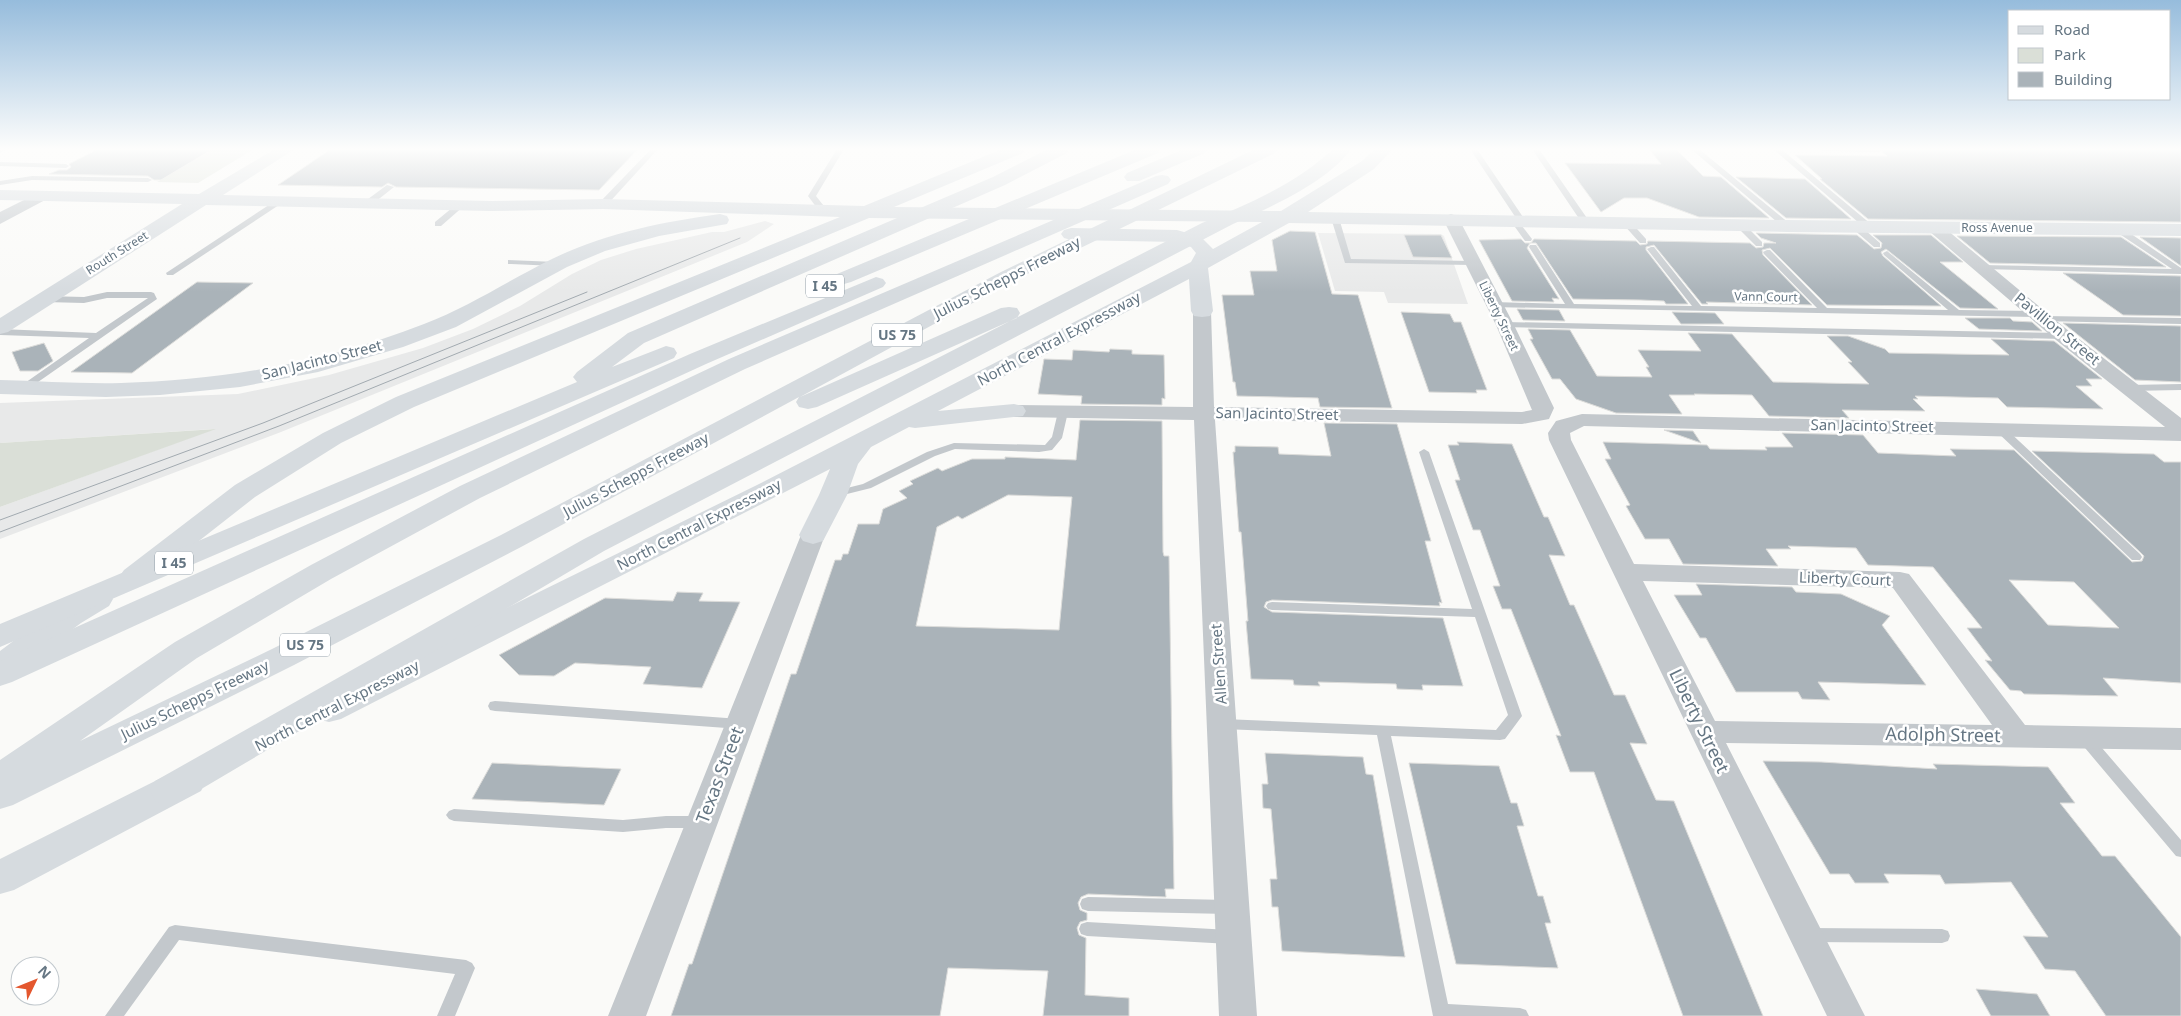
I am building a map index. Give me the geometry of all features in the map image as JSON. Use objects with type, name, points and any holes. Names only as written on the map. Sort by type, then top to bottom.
[{"type":"main road","name":"Ross Avenue","points":[[59,196],[461,205],[607,223],[684,226],[764,215],[824,210]]},
{"type":"main road","name":"Routh Street","points":[[0,327],[209,196]]},
{"type":"main road","points":[[0,667],[70,616],[144,572],[246,491],[332,438],[405,402],[905,196]]},
{"type":"main road","points":[[550,403],[636,338],[963,196]]},
{"type":"main road","name":"I 45","points":[[0,636],[1039,196]]},
{"type":"main road","points":[[1063,196],[1282,200],[1309,199],[1316,196]]},
{"type":"main road","points":[[0,674],[698,359],[1086,196]]},
{"type":"main road","points":[[0,778],[186,650],[321,572],[470,492],[737,364],[1124,196]]},
{"type":"main road","name":"Julius Schepps Freeway","points":[[0,795],[353,622],[608,491],[1008,276],[1168,196]]},
{"type":"main road","points":[[168,791],[508,593],[664,508],[1272,196]]},
{"type":"main road","name":"North Central Expressway","points":[[0,878],[168,791],[758,496],[1198,266],[1321,196]]},
{"type":"main road","points":[[1363,196],[1393,212],[1450,219]]},
{"type":"main road","name":"Ross Avenue","points":[[607,223],[824,210],[1585,221],[1787,226],[2181,230]]},
{"type":"main road","points":[[764,215],[786,219],[794,225],[798,233],[794,242]]},
{"type":"main road","points":[[608,491],[946,341],[1226,220]]},
{"type":"main road","name":"San Jacinto Street","points":[[0,387],[120,390],[183,386],[242,379],[293,370],[362,352],[432,329],[485,305],[558,264],[607,223]]},
{"type":"main road","points":[[794,242],[864,229],[1177,236],[1192,239],[1202,245],[1206,253],[1198,266],[1202,311]]},
{"type":"main road","points":[[1140,296],[1165,295],[1180,297],[1202,311]]},
{"type":"main road","points":[[993,373],[984,390],[985,394],[990,402],[1014,411]]},
{"type":"main road","points":[[896,423],[938,417],[1014,411]]},
{"type":"main road","points":[[813,535],[833,495],[845,463],[862,441]]},
{"type":"street","points":[[0,219],[41,196]]},
{"type":"street","name":"Liberty Street","points":[[1450,219],[1504,324],[1544,408],[1559,433],[1560,440],[1846,1016]]},
{"type":"street","name":"Pavillion Street","points":[[1935,228],[2063,336],[2181,429]]},
{"type":"street","name":"Allen Street","points":[[1202,311],[1204,413],[1238,1016]]},
{"type":"street","name":"San Jacinto Street","points":[[1014,411],[1522,418],[1574,421],[2181,434]]},
{"type":"street","name":"Texas Street","points":[[627,1016],[813,535]]},
{"type":"street","name":"Liberty Court","points":[[1625,572],[1900,580],[2016,736]]},
{"type":"street","name":"Adolph Street","points":[[1705,732],[2084,736],[2181,739]]},
{"type":"lane","points":[[367,204],[377,196]]},
{"type":"lane","points":[[607,223],[624,196]]},
{"type":"lane","points":[[812,196],[824,210]]},
{"type":"lane","points":[[1502,196],[1528,239]]},
{"type":"lane","points":[[1568,196],[1585,221]]},
{"type":"lane","points":[[1751,196],[1787,226]]},
{"type":"lane","points":[[1829,196],[1862,226],[1877,245]]},
{"type":"lane","points":[[170,273],[281,201]]},
{"type":"lane","points":[[438,224],[461,205]]},
{"type":"lane","points":[[1335,218],[1348,261],[1473,263]]},
{"type":"lane","points":[[1626,222],[1643,241]]},
{"type":"lane","points":[[1739,224],[1759,244]]},
{"type":"lane","points":[[2118,229],[2181,272]]},
{"type":"lane","points":[[1533,247],[1572,306]]},
{"type":"lane","points":[[1650,249],[1700,308]]},
{"type":"lane","points":[[1767,252],[1825,311]]},
{"type":"lane","points":[[1886,253],[1957,313]]},
{"type":"lane","points":[[510,262],[558,264]]},
{"type":"lane","points":[[1981,267],[2181,272]]},
{"type":"lane","points":[[25,387],[153,298],[151,295],[107,295],[84,300],[45,299]]},
{"type":"lane","name":"Vann Court","points":[[1494,305],[1957,313],[2181,320]]},
{"type":"lane","points":[[1504,324],[2063,336]]},
{"type":"lane","points":[[0,332],[98,336]]},
{"type":"lane","points":[[2130,388],[2181,387]]},
{"type":"lane","points":[[833,495],[867,486],[931,454],[954,446],[1048,448],[1057,438],[1063,412]]},
{"type":"lane","points":[[2000,429],[2136,557]]},
{"type":"lane","points":[[1223,724],[1500,736],[1515,716],[1424,452]]},
{"type":"lane","points":[[1272,606],[1479,613]]},
{"type":"lane","points":[[495,706],[740,724]]},
{"type":"lane","points":[[1383,730],[1442,1014],[1520,1016]]},
{"type":"lane","points":[[2084,736],[2181,851]]},
{"type":"lane","points":[[454,815],[624,826],[666,822],[702,822]]},
{"type":"lane","points":[[1088,904],[1232,907]]},
{"type":"lane","points":[[1087,929],[1234,937]]},
{"type":"lane","points":[[114,1016],[175,932],[466,968],[446,1016]]},
{"type":"lane","points":[[1806,934],[1942,936]]},
{"type":"shaded area","points":[[765,221],[774,224],[747,242],[281,432],[0,539],[0,507],[214,429],[0,443],[0,403],[238,394],[329,375],[423,348],[473,329],[520,306],[572,274],[601,260],[636,249],[712,232],[724,232]]},
{"type":"shaded area","points":[[1318,233],[1441,234],[1444,236],[1468,304],[1388,303],[1384,292],[1335,291]]},
{"type":"green space","points":[[216,429],[0,507],[0,443]]},
{"type":"building","points":[[1590,196],[1744,196],[1769,218],[1699,217],[1647,198],[1624,198],[1601,212]]},
{"type":"building","points":[[1760,196],[1825,196],[1851,219],[1786,218]]},
{"type":"building","points":[[1841,196],[2181,196],[2181,222],[1868,219]]},
{"type":"building","points":[[1290,231],[1315,232],[1332,294],[1358,295],[1392,408],[1320,407],[1318,398],[1237,396],[1235,382],[1233,382],[1222,295],[1254,295],[1250,271],[1277,271],[1272,240]]},
{"type":"building","points":[[1756,233],[1857,235],[1874,249],[1881,248],[1882,243],[1873,235],[1931,235],[1963,262],[1940,262],[1998,309],[1960,308],[1886,249],[1881,252],[1883,256],[1941,306],[1827,305],[1770,248],[1762,250],[1763,255],[1812,305],[1706,302],[1708,304],[1702,304],[1654,245],[1646,247],[1646,250],[1688,304],[1666,304],[1664,301],[1641,300],[1573,299],[1536,243],[1531,243],[1534,239],[1636,241],[1640,245],[1647,244],[1648,241],[1750,243],[1756,248],[1763,247],[1764,243],[1776,243],[1761,238]]},
{"type":"building","points":[[1404,235],[1441,235],[1452,258],[1413,257]]},
{"type":"building","points":[[1957,236],[2121,237],[2166,267],[1990,263]]},
{"type":"building","points":[[2140,237],[2181,238],[2181,266]]},
{"type":"building","points":[[1521,239],[1525,243],[1530,243],[1527,248],[1559,299],[1552,298],[1554,302],[1512,301],[1479,240]]},
{"type":"building","points":[[2063,273],[2181,276],[2181,316],[2123,315]]},
{"type":"building","points":[[197,282],[253,283],[132,373],[71,372]]},
{"type":"building","points":[[1517,309],[1559,310],[1565,321],[1523,320]]},
{"type":"building","points":[[1401,312],[1450,314],[1454,322],[1461,322],[1487,390],[1476,390],[1477,393],[1429,392]]},
{"type":"building","points":[[1672,312],[1715,313],[1724,324],[1681,324]]},
{"type":"building","points":[[1965,318],[2010,318],[2013,321],[2032,322],[2042,331],[1979,329]]},
{"type":"building","points":[[2063,323],[2181,326],[2181,382],[2135,380]]},
{"type":"building","points":[[1528,329],[1570,330],[1597,376],[1652,377],[1646,367],[1649,367],[1638,350],[1701,351],[1688,333],[1732,334],[1773,382],[1869,384],[1848,362],[1852,362],[1827,336],[1848,336],[1885,349],[1889,353],[2009,355],[1991,339],[2054,341],[2102,379],[2086,379],[2092,386],[2076,386],[2103,409],[2007,407],[1998,398],[1915,396],[1918,399],[1913,399],[1925,411],[1842,410],[1849,418],[1769,416],[1752,395],[1694,394],[1669,395],[1682,414],[1616,413],[1576,399],[1560,379],[1552,379],[1530,339],[1533,339]]},
{"type":"building","points":[[44,343],[53,361],[38,371],[20,371],[12,352]]},
{"type":"building","points":[[1110,349],[1132,350],[1132,354],[1164,355],[1165,399],[1162,398],[1162,405],[1081,404],[1082,396],[1038,394],[1044,359],[1072,360],[1073,350],[1109,352]]},
{"type":"building","points":[[1080,420],[1162,421],[1163,552],[1164,556],[1169,556],[1174,889],[1165,889],[1166,897],[1088,894],[1081,897],[1078,903],[1080,910],[1087,913],[1087,920],[1080,922],[1077,928],[1079,935],[1086,938],[1085,995],[1129,998],[1129,1016],[1043,1016],[1048,971],[948,968],[940,1016],[671,1016],[689,964],[692,964],[791,674],[796,674],[835,560],[841,560],[843,554],[848,554],[858,524],[879,524],[883,509],[907,498],[899,491],[913,484],[910,481],[938,468],[942,471],[972,459],[1005,459],[1005,457],[1076,460]],"holes":[[[1008,495],[1072,497],[1059,630],[916,626],[937,527],[958,516],[962,519]]]},
{"type":"building","points":[[1324,423],[1397,424],[1431,541],[1425,541],[1442,603],[1439,602],[1440,606],[1272,600],[1266,602],[1264,607],[1272,612],[1443,618],[1463,686],[1422,685],[1423,690],[1397,689],[1396,684],[1318,682],[1320,686],[1294,685],[1293,680],[1251,679],[1241,532],[1239,532],[1233,452],[1235,452],[1235,446],[1278,447],[1279,454],[1331,456]]},
{"type":"building","points":[[1664,430],[1693,431],[1701,443]]},
{"type":"building","points":[[1782,433],[1863,435],[1878,453],[1956,456],[1950,449],[2014,450],[2132,562],[2142,561],[2144,556],[2032,451],[2154,454],[2164,462],[2181,462],[2181,683],[2103,678],[2118,696],[2024,694],[2021,691],[2010,690],[1985,660],[1992,661],[1967,628],[1982,628],[1933,567],[1868,565],[1856,548],[1788,546],[1791,549],[1766,549],[1778,566],[1683,564],[1669,539],[1645,539],[1626,506],[1630,505],[1605,459],[1611,459],[1603,442],[1707,445],[1710,449],[1767,450],[1765,447],[1793,447]],"holes":[[[2009,580],[2074,582],[2119,628],[2048,625]]]},
{"type":"building","points":[[1457,442],[1512,444],[1544,517],[1548,517],[1565,556],[1549,555],[1570,605],[1574,605],[1614,695],[1625,695],[1647,744],[1630,743],[1656,800],[1674,801],[1763,1016],[1683,1016],[1594,772],[1570,772],[1556,735],[1561,736],[1511,609],[1502,609],[1493,586],[1500,586],[1480,530],[1473,530],[1455,480],[1460,480],[1448,445],[1459,445]]},
{"type":"building","points":[[1696,584],[1792,587],[1796,592],[1841,594],[1890,616],[1882,625],[1926,685],[1818,682],[1830,700],[1802,699],[1798,692],[1736,692],[1706,638],[1700,638],[1674,595],[1702,595]]},
{"type":"building","points":[[677,592],[703,593],[699,601],[740,602],[702,688],[643,684],[651,667],[575,663],[554,676],[519,675],[499,655],[605,598],[673,601]]},
{"type":"building","points":[[1265,753],[1363,757],[1366,774],[1373,775],[1405,957],[1282,951],[1278,907],[1272,907],[1270,879],[1277,879],[1271,809],[1263,808],[1262,784],[1268,784]]},
{"type":"building","points":[[1763,761],[1821,762],[1937,769],[1933,764],[2048,767],[2075,803],[2060,803],[2102,856],[2115,856],[2181,937],[2181,1016],[2106,1016],[2075,971],[2045,969],[2023,936],[2048,937],[2011,882],[1945,884],[1940,875],[1884,874],[1889,883],[1855,883],[1849,874],[1830,874]]},
{"type":"building","points":[[492,763],[621,769],[604,805],[472,799]]},
{"type":"building","points":[[1409,763],[1499,766],[1511,803],[1517,803],[1524,826],[1517,826],[1538,896],[1543,896],[1551,923],[1545,923],[1558,968],[1456,964]]},
{"type":"building","points":[[1976,989],[2037,994],[2050,1016],[1991,1016]]},
{"type":"tram line","points":[[0,532],[279,426],[740,238]]},
{"type":"tram line","points":[[0,520],[263,423],[587,292]]}]
